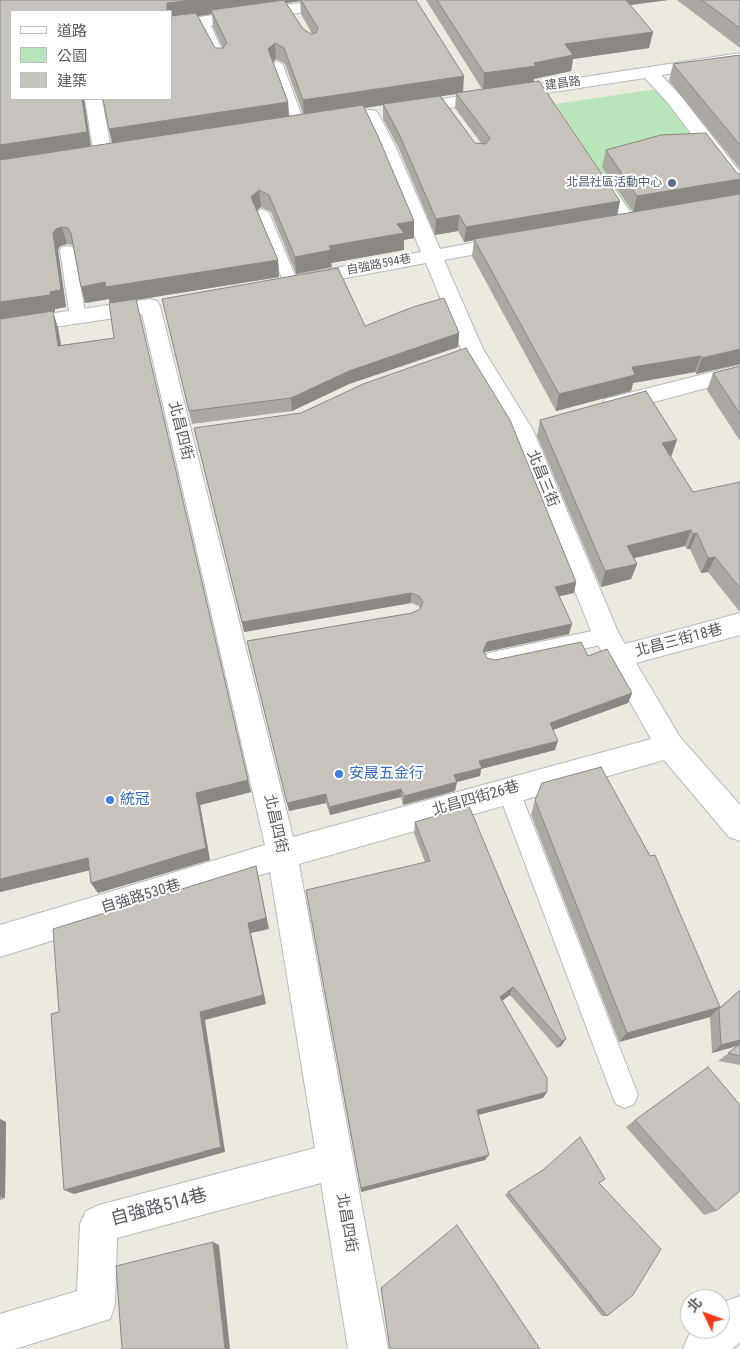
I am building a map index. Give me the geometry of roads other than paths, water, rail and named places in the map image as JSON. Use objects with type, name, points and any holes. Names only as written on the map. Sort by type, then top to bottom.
[{"type":"street","points":[[172,26],[354,0]]},
{"type":"street","name":"建昌路","points":[[361,116],[540,87],[740,58]]},
{"type":"street","points":[[649,72],[674,99],[740,185]]},
{"type":"street","points":[[467,83],[477,98]]},
{"type":"street","points":[[93,100],[103,155]]},
{"type":"street","name":"北昌三街","points":[[361,116],[388,150],[432,255],[463,352],[531,427],[612,647],[670,746],[740,827]]},
{"type":"street","points":[[280,128],[317,123]]},
{"type":"street","points":[[84,158],[123,152]]},
{"type":"street","name":"自強路594巷","points":[[281,284],[526,239]]},
{"type":"street","name":"北昌四街","points":[[78,318],[159,305],[241,642],[282,854],[368,1349]]},
{"type":"street","points":[[0,328],[78,318]]},
{"type":"street","points":[[597,410],[740,372]]},
{"type":"street","name":"北昌三街18巷","points":[[612,647],[740,624]]},
{"type":"street","name":"北昌四街26巷","points":[[282,854],[508,789],[670,746]]},
{"type":"street","name":"自強路530巷","points":[[0,940],[282,854]]},
{"type":"street","name":"自強路514巷","points":[[0,1334],[96,1305],[99,1224],[334,1162]]},
{"type":"street","points":[[703,1349],[740,1315]]},
{"type":"lane","points":[[289,10],[298,24]]},
{"type":"lane","points":[[204,22],[221,60]]},
{"type":"lane","points":[[276,64],[299,125]]},
{"type":"lane","points":[[540,87],[551,103]]},
{"type":"lane","points":[[443,104],[453,118]]},
{"type":"lane","points":[[598,174],[630,222]]},
{"type":"lane","points":[[262,213],[281,284]]},
{"type":"lane","points":[[67,250],[78,318]]},
{"type":"lane","points":[[493,660],[612,647]]},
{"type":"lane","points":[[508,789],[625,1095]]},
{"type":"place","name":"北昌社區活動中心","points":[[672,183]]},
{"type":"place","name":"安晟五金行","points":[[339,774]]},
{"type":"place","name":"統冠","points":[[110,800]]}]
